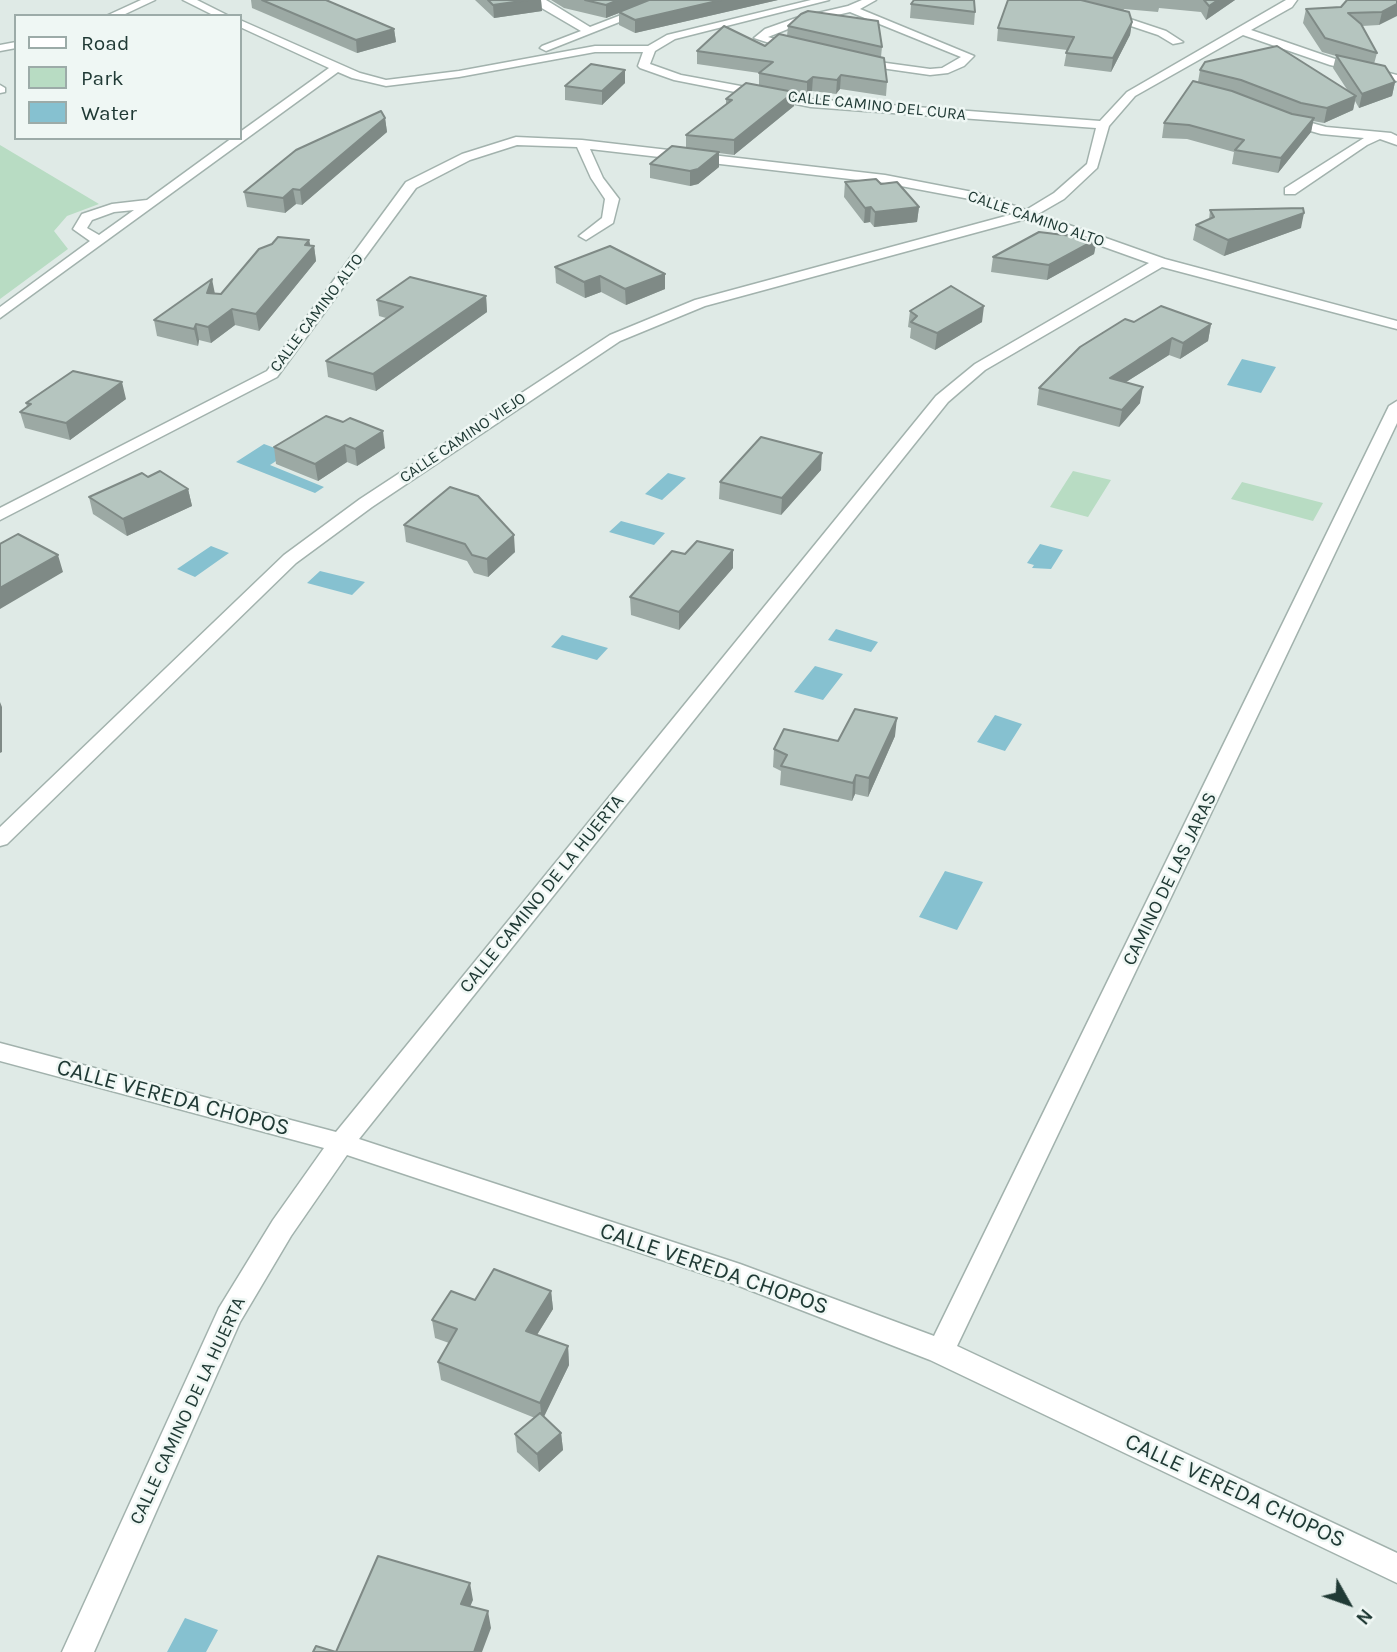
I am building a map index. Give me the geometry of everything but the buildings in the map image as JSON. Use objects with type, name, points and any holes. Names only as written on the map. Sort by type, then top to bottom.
[{"type":"street","points":[[116,14],[150,0]]},
{"type":"street","points":[[188,0],[220,14]]},
{"type":"street","points":[[540,0],[589,31]]},
{"type":"street","points":[[501,65],[670,0]]},
{"type":"street","points":[[242,24],[376,82],[400,83],[595,49],[650,49],[671,37],[824,0]]},
{"type":"street","points":[[808,50],[760,38],[769,31],[800,20],[851,9],[872,0]]},
{"type":"street","points":[[1103,125],[1131,94],[1288,5],[1292,0]]},
{"type":"street","points":[[841,57],[930,72],[944,71],[968,56],[851,9]]},
{"type":"street","points":[[1094,11],[1109,11],[1107,22],[1146,37],[1177,42],[1205,51]]},
{"type":"street","points":[[1242,31],[1334,63],[1397,77]]},
{"type":"street","name":"CALLE CAMINO DEL CURA","points":[[650,49],[644,66],[678,78],[811,103],[1103,125]]},
{"type":"street","points":[[242,137],[337,67]]},
{"type":"street","points":[[1274,114],[1294,123],[1325,131],[1394,135]]},
{"type":"street","name":"CALLE CAMINO VIEJO","points":[[0,839],[290,559],[366,503],[615,338],[700,303],[1028,214],[1059,196],[1093,165],[1103,125]]},
{"type":"street","points":[[1290,191],[1363,142],[1394,135]]},
{"type":"street","points":[[0,314],[237,140]]},
{"type":"street","name":"CALLE CAMINO ALTO","points":[[0,515],[272,374],[411,185],[466,157],[516,141],[582,144],[885,179],[978,197],[1160,262],[1397,325]]},
{"type":"street","points":[[582,144],[597,178],[612,199],[608,220],[586,236]]},
{"type":"street","points":[[99,241],[79,229],[88,218],[112,208],[150,204]]},
{"type":"street","name":"CALLE CAMINO DE LA HUERTA","points":[[78,1652],[229,1316],[282,1228],[341,1143],[942,399],[980,367],[1160,262]]},
{"type":"street","name":"CAMINO DE LAS JARAS","points":[[940,1351],[1397,405]]},
{"type":"street","name":"CALLE VEREDA CHOPOS","points":[[0,1052],[341,1143],[740,1275],[940,1351],[1397,1568]]},
{"type":"green space","points":[[0,145],[99,204],[67,216],[54,231],[68,249],[0,299]]},
{"type":"green space","points":[[1073,471],[1111,480],[1088,517],[1050,507]]},
{"type":"green space","points":[[1242,482],[1323,503],[1313,521],[1231,499]]},
{"type":"water","points":[[1242,359],[1276,367],[1261,393],[1227,385]]},
{"type":"water","points":[[264,444],[288,453],[270,465],[324,487],[315,493],[236,462]]},
{"type":"water","points":[[668,473],[686,478],[662,500],[645,494]]},
{"type":"water","points":[[621,521],[665,533],[654,545],[609,532]]},
{"type":"water","points":[[1040,544],[1063,550],[1051,569],[1032,568],[1034,565],[1027,563]]},
{"type":"water","points":[[211,546],[229,553],[195,577],[177,569]]},
{"type":"water","points":[[320,571],[365,582],[352,595],[307,583]]},
{"type":"water","points":[[836,629],[878,642],[871,652],[828,640]]},
{"type":"water","points":[[562,635],[608,648],[597,660],[551,647]]},
{"type":"water","points":[[815,666],[843,674],[823,700],[794,692]]},
{"type":"water","points":[[995,715],[1022,724],[1005,751],[977,742]]},
{"type":"water","points":[[945,871],[983,882],[957,930],[919,917]]},
{"type":"water","points":[[185,1618],[218,1630],[206,1652],[167,1652]]}]
